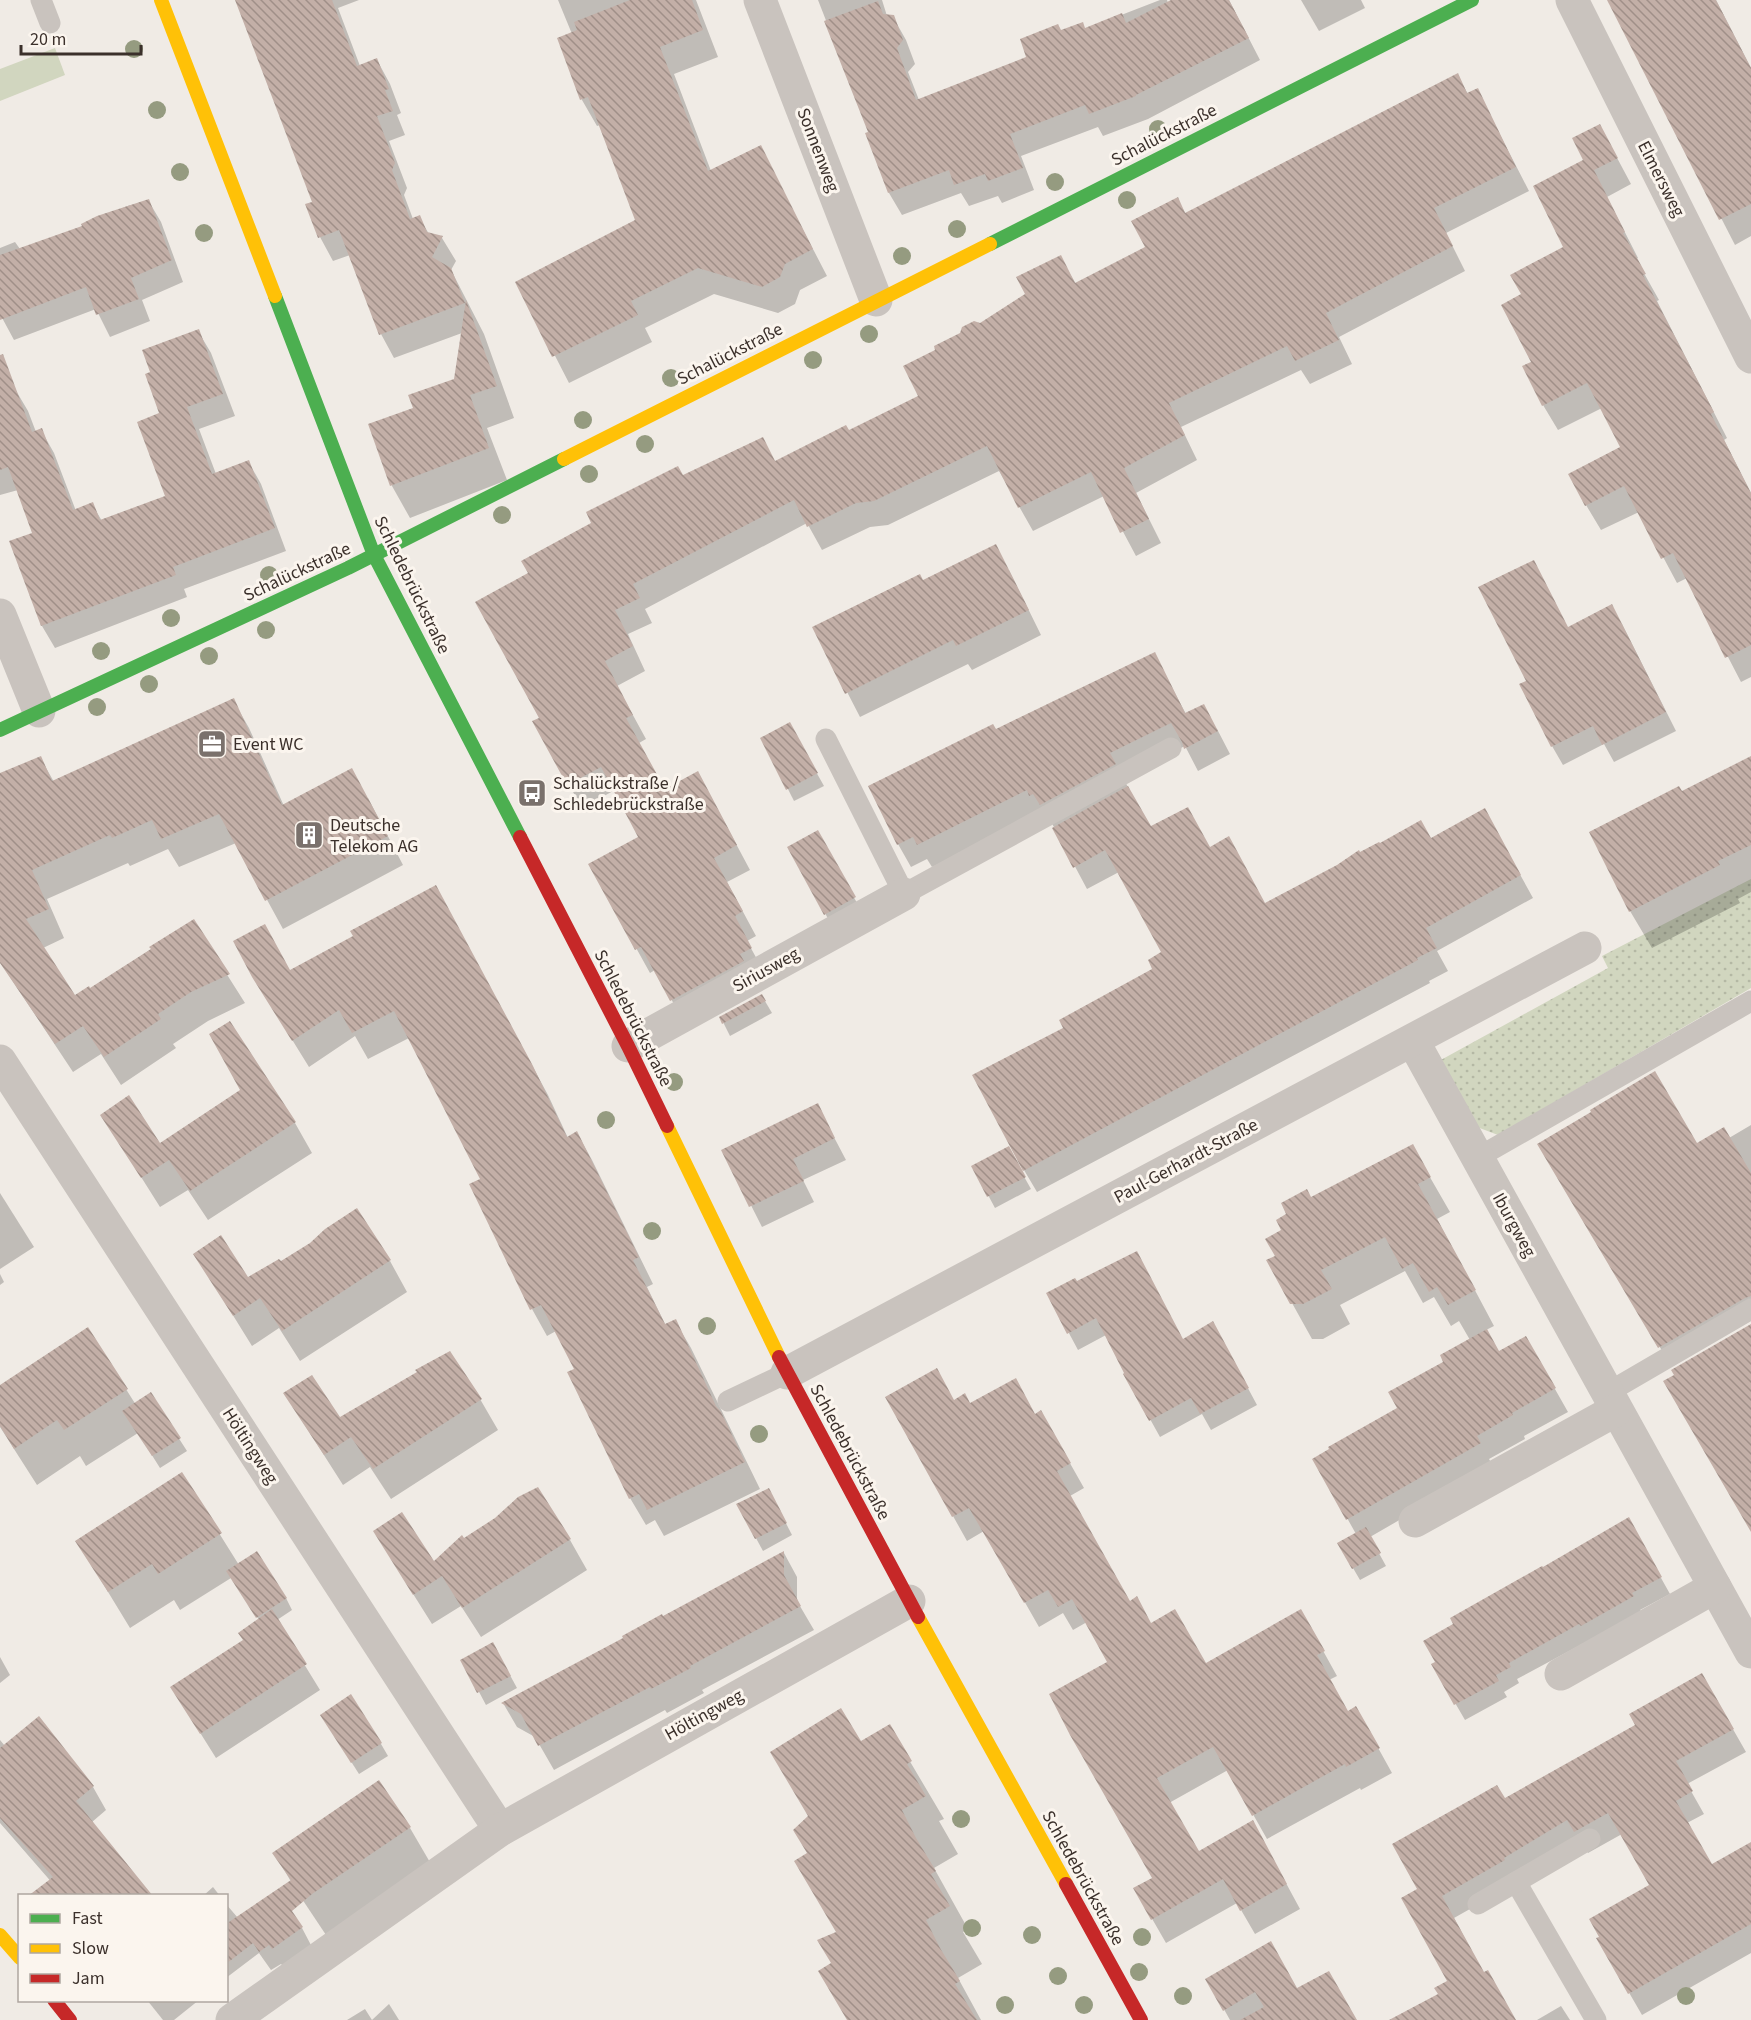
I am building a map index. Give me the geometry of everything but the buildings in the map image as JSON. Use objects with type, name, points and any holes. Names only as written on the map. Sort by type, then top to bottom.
[{"type":"street","name":"Schledebrückstraße","points":[[161,0],[374,555],[628,1046],[787,1373],[909,1601],[1141,2020]]},
{"type":"street","name":"Sonnenweg","points":[[760,0],[876,300]]},
{"type":"street","name":"Schalückstraße","points":[[0,730],[374,555],[1472,0]]},
{"type":"street","name":"Elmersweg","points":[[1572,0],[1751,357]]},
{"type":"street","points":[[0,615],[39,711]]},
{"type":"street","name":"Siriusweg","points":[[628,1046],[904,894]]},
{"type":"street","name":"Paul-Gerhardt-Straße","points":[[787,1373],[1585,948]]},
{"type":"street","name":"Iburgweg","points":[[1413,1041],[1611,1402],[1715,1587],[1747,1637]]},
{"type":"street","name":"Höltingweg","points":[[0,1061],[500,1830]]},
{"type":"street","points":[[1415,1521],[1611,1402]]},
{"type":"street","points":[[1561,1674],[1715,1587]]},
{"type":"street","name":"Höltingweg","points":[[232,2020],[500,1830],[909,1601]]},
{"type":"street","points":[[0,1935],[18,1956]]},
{"type":"street","points":[[55,2002],[70,2020]]},
{"type":"lane","points":[[41,0],[50,23]]},
{"type":"lane","points":[[826,739],[904,894],[1171,748]]},
{"type":"lane","points":[[1477,1158],[1751,1001]]},
{"type":"lane","points":[[1611,1402],[1751,1309]]},
{"type":"lane","points":[[728,1401],[787,1373]]},
{"type":"lane","points":[[1478,1904],[1590,1839]]},
{"type":"lane","points":[[1515,1882],[1596,2020]]},
{"type":"green space","points":[[55,48],[65,75],[0,101],[0,69]]},
{"type":"green space","points":[[1751,879],[1751,988],[1498,1135],[1477,1127],[1439,1061],[1608,968],[1602,956]]},
{"type":"traffic: fast","points":[[990,244],[1472,0]]},
{"type":"traffic: fast","points":[[275,296],[374,555],[520,837]]},
{"type":"traffic: fast","points":[[0,730],[348,568],[564,459]]},
{"type":"traffic: slow","points":[[161,0],[275,296]]},
{"type":"traffic: slow","points":[[564,459],[990,244]]},
{"type":"traffic: slow","points":[[667,1126],[779,1357]]},
{"type":"traffic: slow","points":[[918,1617],[1066,1884]]},
{"type":"traffic: slow","points":[[0,1935],[18,1956]]},
{"type":"traffic: jam","points":[[520,837],[667,1126]]},
{"type":"traffic: jam","points":[[779,1357],[918,1617]]},
{"type":"traffic: jam","points":[[1066,1884],[1141,2020]]},
{"type":"traffic: jam","points":[[56,2002],[70,2020]]},
{"type":"place","name":"Event WC","points":[[212,744]]},
{"type":"place","name":"Schalückstraße / Schledebrückstraße","points":[[532,793]]},
{"type":"place","name":"Deutsche Telekom AG","points":[[309,835]]}]
